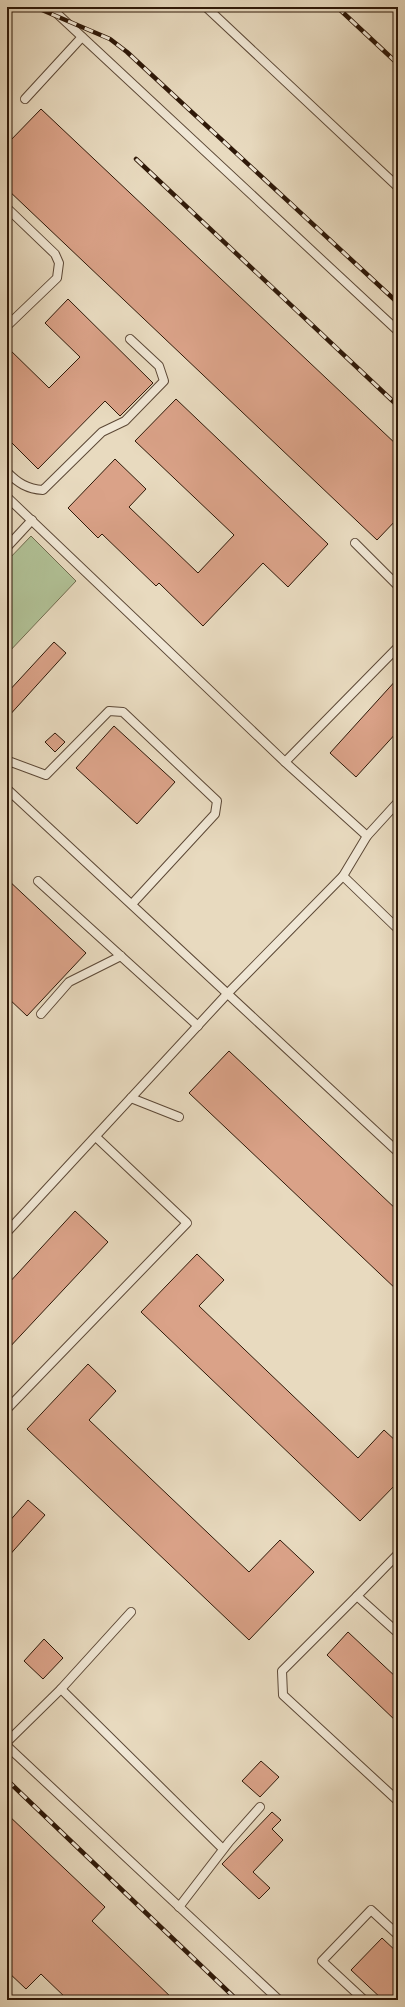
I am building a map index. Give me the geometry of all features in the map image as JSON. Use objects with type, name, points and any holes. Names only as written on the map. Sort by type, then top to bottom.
[{"type":"lane","points":[[50,7],[398,331]]},
{"type":"lane","points":[[206,7],[398,187]]},
{"type":"lane","points":[[25,99],[82,37]]},
{"type":"lane","points":[[7,208],[55,254],[59,264],[57,278],[7,326]]},
{"type":"lane","points":[[7,472],[18,482],[31,489],[43,490],[102,432],[125,421],[164,381],[160,366],[130,339]]},
{"type":"lane","points":[[7,497],[285,762],[367,836]]},
{"type":"lane","points":[[7,547],[32,520]]},
{"type":"lane","points":[[355,543],[398,586]]},
{"type":"lane","points":[[285,762],[398,647]]},
{"type":"lane","points":[[7,766],[12,762],[46,775],[109,712],[123,712],[217,801],[214,814],[132,904]]},
{"type":"lane","points":[[7,789],[398,1152]]},
{"type":"lane","points":[[7,1232],[228,993],[342,876],[367,836],[398,802]]},
{"type":"lane","points":[[342,876],[398,929]]},
{"type":"lane","points":[[38,881],[198,1026]]},
{"type":"lane","points":[[41,1014],[70,982],[121,956]]},
{"type":"lane","points":[[131,1098],[179,1117]]},
{"type":"lane","points":[[7,1409],[187,1223],[96,1137]]},
{"type":"lane","points":[[398,1554],[282,1671],[283,1695],[398,1801]]},
{"type":"lane","points":[[357,1596],[398,1633]]},
{"type":"lane","points":[[7,1742],[60,1689],[132,1612]]},
{"type":"lane","points":[[60,1689],[223,1849]]},
{"type":"lane","points":[[7,1746],[279,2000]]},
{"type":"lane","points":[[179,1907],[223,1849],[260,1807]]},
{"type":"lane","points":[[364,2000],[322,1961],[371,1910],[398,1935]]},
{"type":"green space","points":[[31,536],[76,581],[7,654],[7,561]]},
{"type":"building","points":[[41,109],[398,446],[398,518],[377,540],[7,189],[7,144]]},
{"type":"building","points":[[68,299],[153,383],[120,416],[105,401],[38,469],[7,438],[7,347],[49,388],[80,357],[45,323]]},
{"type":"building","points":[[176,399],[328,544],[288,587],[263,563],[203,626],[159,583],[156,586],[102,534],[98,538],[68,508],[115,459],[146,489],[129,507],[198,573],[234,535],[135,441]]},
{"type":"building","points":[[54,642],[66,653],[7,718],[7,693]]},
{"type":"building","points":[[398,678],[398,731],[356,777],[330,753]]},
{"type":"building","points":[[114,726],[175,782],[137,824],[76,768]]},
{"type":"building","points":[[55,733],[65,742],[55,752],[45,742]]},
{"type":"building","points":[[7,879],[86,953],[27,1016],[7,997]]},
{"type":"building","points":[[229,1051],[398,1211],[398,1291],[189,1093]]},
{"type":"building","points":[[75,1211],[108,1242],[7,1350],[7,1285]]},
{"type":"building","points":[[197,1254],[224,1280],[199,1306],[358,1458],[384,1430],[398,1443],[398,1482],[360,1521],[141,1312]]},
{"type":"building","points":[[88,1364],[116,1391],[89,1420],[249,1572],[280,1540],[314,1572],[249,1640],[27,1429]]},
{"type":"building","points":[[28,1500],[45,1515],[7,1558],[7,1524]]},
{"type":"building","points":[[348,1632],[398,1679],[398,1723],[327,1655]]},
{"type":"building","points":[[44,1639],[63,1658],[43,1679],[24,1661]]},
{"type":"building","points":[[261,1761],[279,1777],[260,1797],[242,1781]]},
{"type":"building","points":[[272,1812],[281,1820],[272,1829],[283,1840],[253,1872],[270,1888],[259,1899],[222,1864]]},
{"type":"building","points":[[7,1814],[105,1907],[92,1921],[174,2000],[68,2000],[41,1974],[26,1989],[7,1971]]},
{"type":"building","points":[[382,1938],[398,1953],[398,2000],[383,2000],[351,1970]]},
{"type":"railway","points":[[35,7],[110,39],[127,52],[398,303]]},
{"type":"railway","points":[[337,7],[398,64]]},
{"type":"railway","points":[[136,159],[398,406]]},
{"type":"railway","points":[[7,1780],[237,2000]]}]
